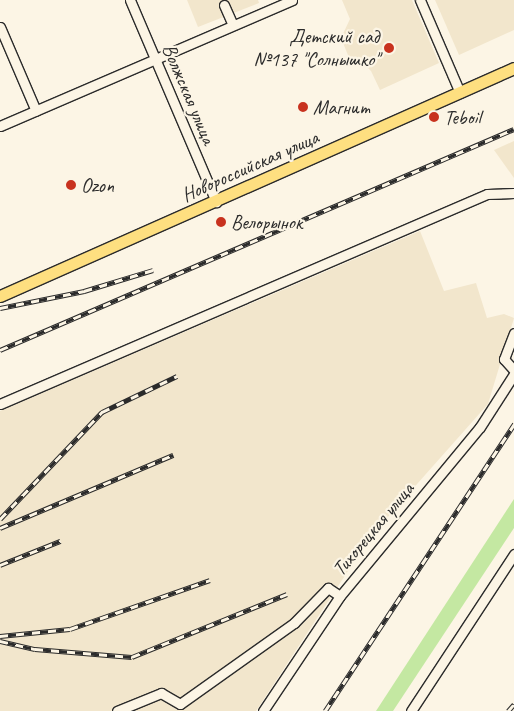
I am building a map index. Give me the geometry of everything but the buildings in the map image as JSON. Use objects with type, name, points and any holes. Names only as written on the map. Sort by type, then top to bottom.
[{"type":"main road","name":"Новороссийская улица","points":[[0,296],[216,202],[514,68]]},
{"type":"street","name":"Волжская улица","points":[[130,0],[216,202]]},
{"type":"street","points":[[0,126],[154,57],[292,0]]},
{"type":"street","points":[[420,0],[460,93]]},
{"type":"street","points":[[224,5],[233,25]]},
{"type":"street","points":[[0,27],[36,111]]},
{"type":"street","points":[[0,404],[487,194],[514,193]]},
{"type":"street","points":[[514,333],[504,359],[514,370]]},
{"type":"street","name":"Тихорецкая улица","points":[[263,711],[340,596],[480,428],[514,374]]},
{"type":"street","points":[[411,711],[514,554]]},
{"type":"street","points":[[117,711],[160,693],[180,704],[294,624],[328,588],[340,596]]},
{"type":"shaded area","points":[[187,0],[258,0],[259,3],[198,27]]},
{"type":"shaded area","name":"Детский сад №137 \"Солнышко\"","points":[[342,0],[412,0],[439,63],[380,90],[371,71],[358,58],[350,60],[341,38],[350,19]]},
{"type":"shaded area","points":[[435,0],[514,0],[514,30],[459,55]]},
{"type":"shaded area","points":[[514,141],[514,178],[494,150]]},
{"type":"shaded area","points":[[420,231],[444,291],[476,283],[487,318],[504,314],[514,318],[488,404],[371,536],[256,711],[0,711],[0,411]]},
{"type":"green space","points":[[514,499],[514,528],[393,711],[376,711]]},
{"type":"railway","points":[[0,350],[514,129]]},
{"type":"railway","points":[[0,308],[84,291],[153,270]]},
{"type":"railway","points":[[0,519],[102,412],[177,376]]},
{"type":"railway","points":[[325,711],[514,424]]},
{"type":"railway","points":[[0,528],[173,455]]},
{"type":"railway","points":[[0,565],[60,541]]},
{"type":"railway","points":[[0,636],[70,629],[210,580]]},
{"type":"railway","points":[[0,641],[35,649],[132,657],[287,594]]},
{"type":"railway","points":[[508,711],[514,704]]},
{"type":"place","name":"Детский сад №137 \"Солнышко\"","points":[[389,48]]},
{"type":"place","name":"Магнит","points":[[303,107]]},
{"type":"place","name":"Teboil","points":[[434,117]]},
{"type":"place","name":"Ozon","points":[[71,185]]},
{"type":"place","name":"Велорынок","points":[[221,222]]}]
